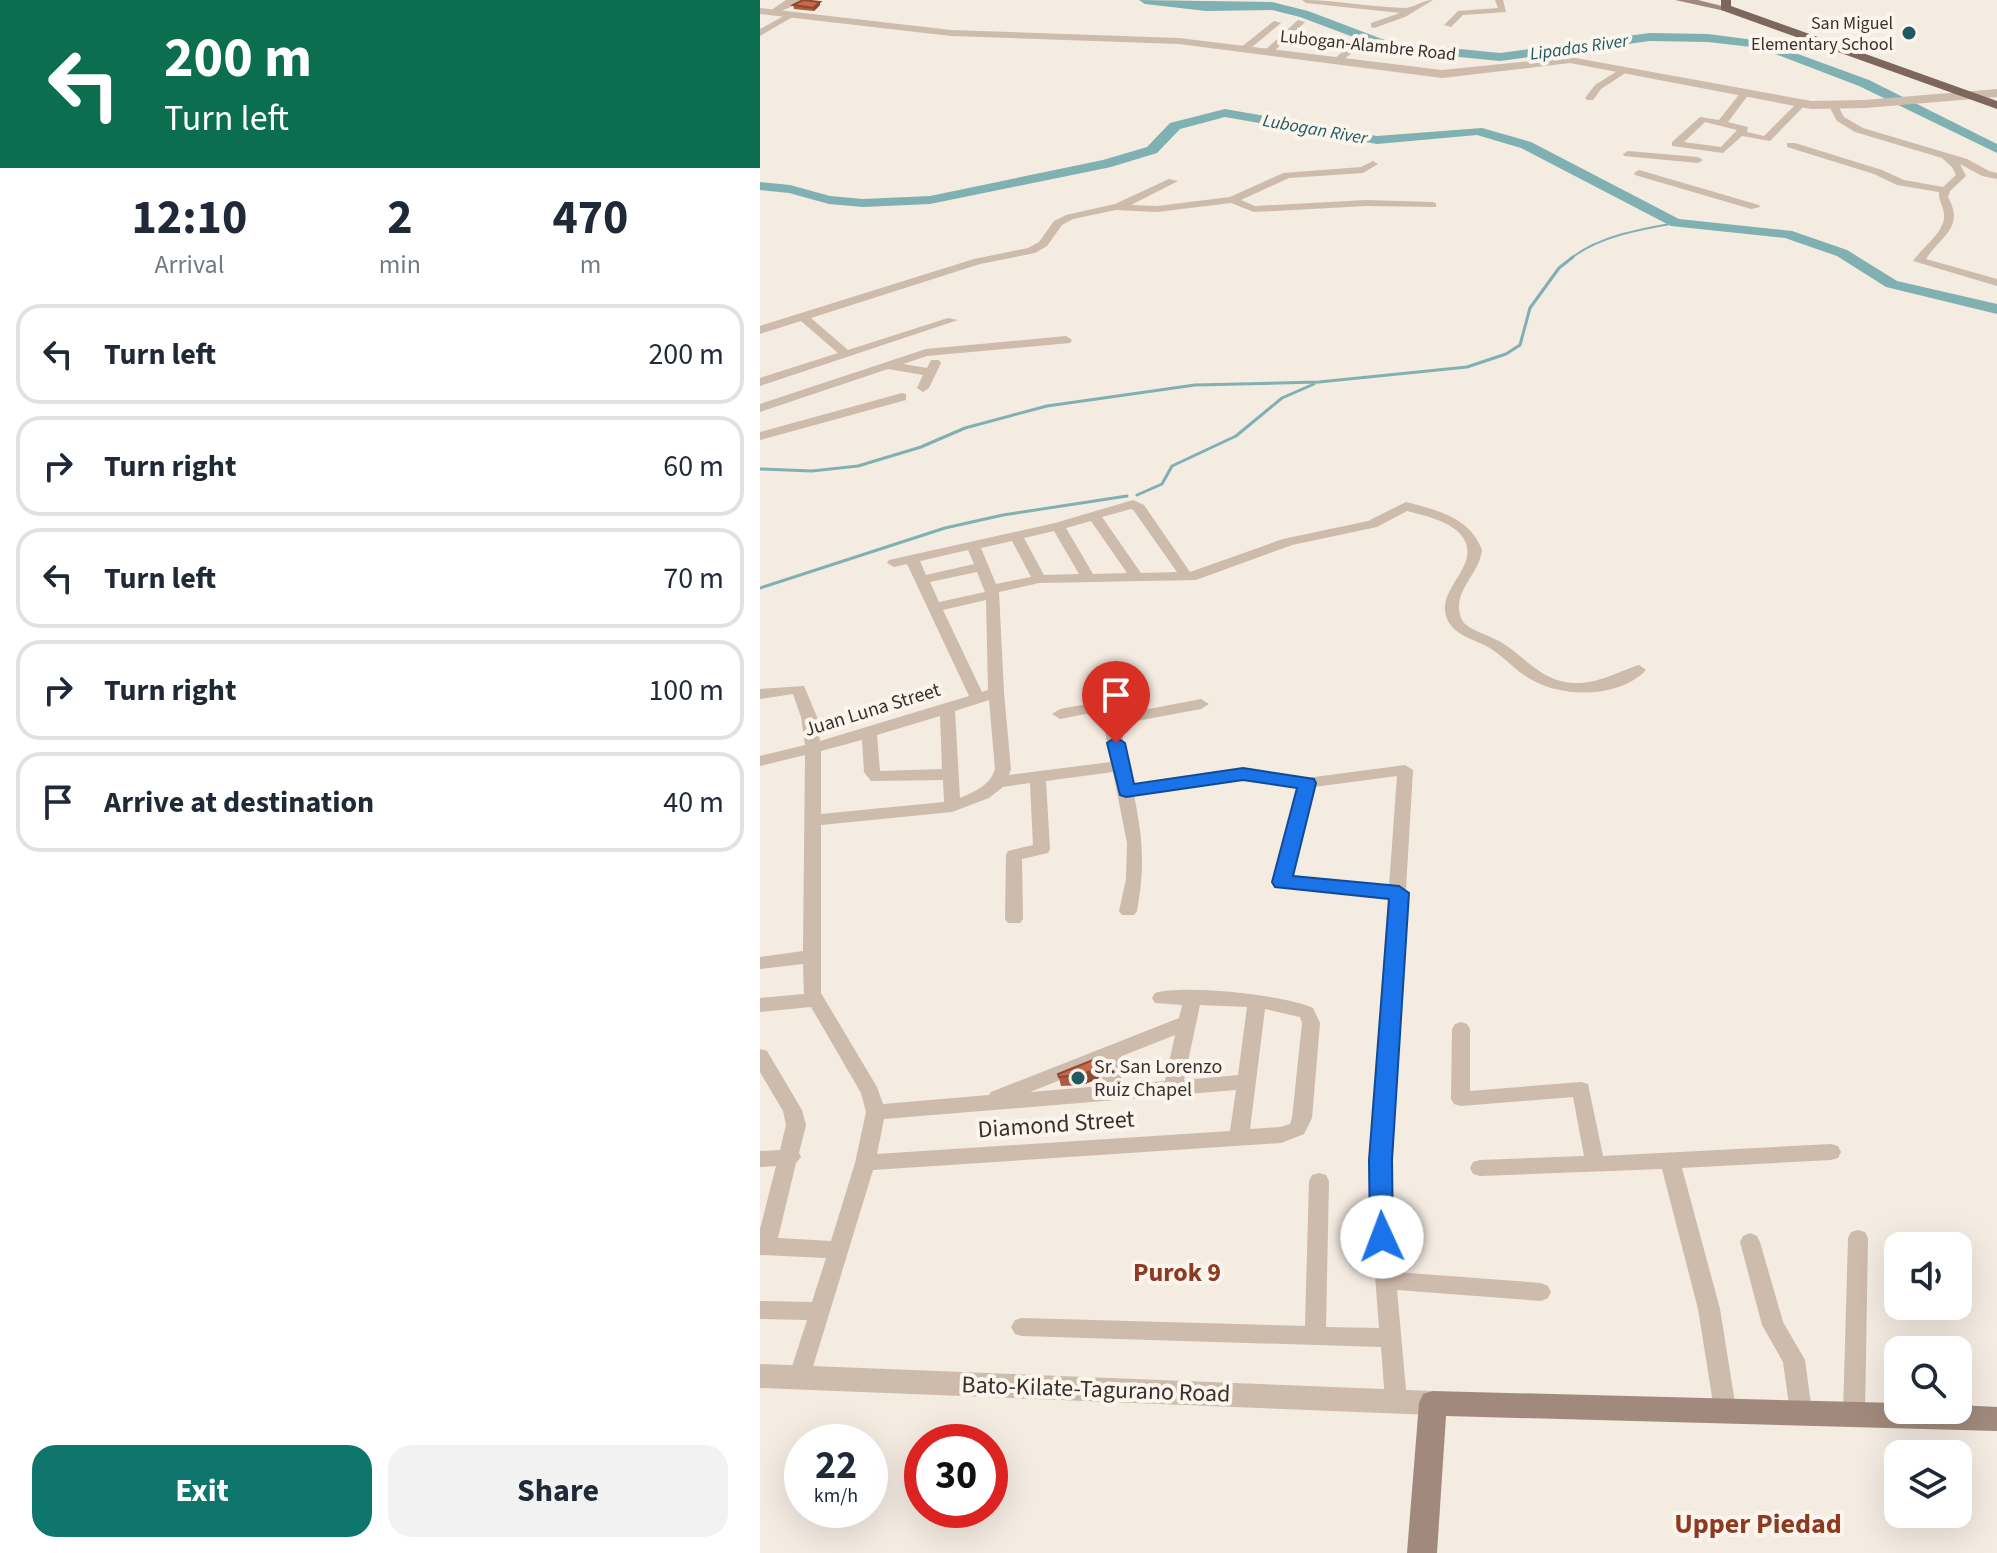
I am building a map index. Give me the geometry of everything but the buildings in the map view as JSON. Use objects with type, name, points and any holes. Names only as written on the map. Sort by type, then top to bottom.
[{"type":"main road","points":[[1680,0],[1725,4],[1997,105]]},
{"type":"main road","points":[[1422,1553],[1433,1403],[1997,1419]]},
{"type":"street","points":[[766,12],[800,0]]},
{"type":"street","points":[[1306,0],[1410,5],[1428,1]]},
{"type":"street","points":[[1448,25],[1461,13],[1503,10],[1499,0]]},
{"type":"street","points":[[1374,25],[1410,5]]},
{"type":"street","name":"Lubogan-Alambre Road","points":[[766,12],[924,31],[1165,40],[1451,74],[1559,59],[1801,104],[1834,106],[1997,93]]},
{"type":"street","points":[[760,33],[792,15]]},
{"type":"street","points":[[1267,53],[1301,22]]},
{"type":"street","points":[[1243,50],[1277,23]]},
{"type":"street","points":[[1337,61],[1358,43]]},
{"type":"street","points":[[1590,98],[1598,87],[1625,70]]},
{"type":"street","points":[[1722,123],[1744,94]]},
{"type":"street","points":[[1740,133],[1766,139],[1801,104]]},
{"type":"street","points":[[1834,106],[1840,119],[1859,130],[1963,161],[1986,174],[1997,176]]},
{"type":"street","points":[[1703,119],[1722,123],[1744,129],[1723,150],[1676,144],[1703,119]]},
{"type":"street","points":[[1791,145],[1878,172],[1901,183],[1945,190]]},
{"type":"street","points":[[1694,147],[1698,160]]},
{"type":"street","points":[[1628,154],[1698,160]]},
{"type":"street","points":[[1947,158],[1956,165],[1961,176],[1945,190],[1943,197],[1951,208],[1950,220],[1919,261],[1997,283]]},
{"type":"street","points":[[1673,183],[1698,160]]},
{"type":"street","points":[[760,330],[978,261],[1031,251],[1043,244],[1063,220],[1116,207],[1157,209],[1232,200],[1287,175],[1363,170],[1373,164]]},
{"type":"street","points":[[1639,173],[1755,207]]},
{"type":"street","points":[[1116,207],[1138,194],[1173,181]]},
{"type":"street","points":[[1232,200],[1254,209],[1366,203],[1432,205]]},
{"type":"street","points":[[763,377],[952,320],[942,311]]},
{"type":"street","points":[[803,317],[840,356],[853,377]]},
{"type":"street","points":[[760,408],[941,351],[992,349],[1024,342],[1066,340]]},
{"type":"street","points":[[923,388],[941,351]]},
{"type":"street","points":[[888,366],[930,372]]},
{"type":"street","points":[[760,436],[902,397]]},
{"type":"street","points":[[894,563],[1058,526],[1126,505],[1136,506],[1187,577]]},
{"type":"street","points":[[935,607],[1039,579],[1187,577],[1211,572],[1288,542],[1372,524],[1406,506],[1447,520],[1471,539],[1475,550],[1472,564],[1452,602],[1453,616],[1464,630],[1490,642],[1545,682],[1565,687],[1605,687],[1639,670]]},
{"type":"street","points":[[1094,516],[1137,577]]},
{"type":"street","points":[[1058,526],[1088,577]]},
{"type":"street","points":[[1016,536],[1039,579]]},
{"type":"street","points":[[973,545],[993,592],[996,693],[1003,769],[999,782]]},
{"type":"street","points":[[912,559],[977,698]]},
{"type":"street","points":[[922,580],[983,566]]},
{"type":"street","points":[[760,694],[799,689],[809,717],[813,749],[814,820],[810,984],[814,1000],[870,1092],[876,1112],[840,1250],[800,1376]]},
{"type":"street","name":"Juan Luna Street","points":[[760,761],[813,749],[996,693]]},
{"type":"street","points":[[1112,721],[1201,704]]},
{"type":"street","points":[[1060,714],[1108,705],[1126,791],[1136,860],[1128,911]]},
{"type":"street","points":[[947,708],[952,807]]},
{"type":"street","points":[[869,732],[872,772],[877,777],[952,774]]},
{"type":"street","points":[[814,820],[952,807],[972,800],[999,782],[1121,766]]},
{"type":"street","points":[[1126,791],[1243,774],[1307,783],[1405,770],[1380,1160],[1380,1206],[1396,1401]]},
{"type":"street","points":[[1014,919],[1014,855],[1042,849],[1038,778]]},
{"type":"street","points":[[1307,783],[1282,882],[1399,893]]},
{"type":"street","points":[[760,963],[811,957]]},
{"type":"street","points":[[1161,998],[1257,1002],[1239,1136]]},
{"type":"street","points":[[1173,1087],[1192,999]]},
{"type":"street","points":[[760,1005],[814,1000]]},
{"type":"street","name":"Diamond Street","points":[[865,1163],[1288,1134],[1297,1129],[1302,1118],[1309,1018],[1302,1009],[1293,1006],[1257,1002]]},
{"type":"street","points":[[980,1104],[1186,1023]]},
{"type":"street","points":[[1461,1029],[1461,1099],[1581,1089],[1595,1165]]},
{"type":"street","points":[[1111,1091],[1113,1051]]},
{"type":"street","points":[[760,1056],[795,1117],[791,1157],[763,1246],[840,1250]]},
{"type":"street","points":[[876,1112],[1246,1082]]},
{"type":"street","points":[[1480,1168],[1831,1152]]},
{"type":"street","points":[[760,1159],[791,1157]]},
{"type":"street","points":[[1670,1161],[1706,1296],[1725,1409]]},
{"type":"street","points":[[1315,1335],[1319,1181]]},
{"type":"street","points":[[1854,1414],[1858,1238]]},
{"type":"street","points":[[1750,1242],[1773,1325],[1794,1360],[1801,1412]]},
{"type":"street","points":[[1386,1280],[1541,1292]]},
{"type":"street","points":[[760,1310],[819,1311]]},
{"type":"street","points":[[1022,1327],[1391,1338]]},
{"type":"street","name":"Bato-Kilate-Tagurano Road","points":[[760,1376],[1433,1403]]},
{"type":"waterway","name":"Lipadas River","points":[[1145,0],[1206,7],[1272,6],[1304,14],[1388,46],[1500,57],[1650,37],[1708,38],[1762,45],[1864,83],[1997,149]]},
{"type":"waterway","name":"Lubogan River","points":[[760,186],[790,189],[829,200],[863,203],[930,200],[1106,164],[1152,150],[1175,126],[1225,113],[1377,140],[1477,131],[1526,145],[1676,223],[1787,234],[1842,253],[1892,284],[1997,309]]},
{"type":"waterway","points":[[1570,259],[1607,239],[1676,223]]},
{"type":"waterway","points":[[760,469],[812,471],[858,466],[921,447],[965,428],[1047,406],[1195,385],[1319,382],[1467,367],[1506,354],[1520,345],[1530,308],[1559,268],[1573,257]]},
{"type":"waterway","points":[[1137,495],[1162,484],[1172,466],[1236,436],[1282,398],[1314,384]]},
{"type":"waterway","points":[[760,588],[945,528],[1003,515],[1127,496]]},
{"type":"place","name":"San Miguel Elementary School","points":[[1909,33]]},
{"type":"place","name":"Sr. San Lorenzo Ruiz Chapel","points":[[1078,1078]]},
{"type":"district","name":"Purok 9","points":[[1177,1272]]},
{"type":"district","name":"Upper Piedad","points":[[1758,1523]]},
{"type":"route","points":[[1116,743],[1126,791],[1243,774],[1307,783],[1282,882],[1399,893],[1380,1160],[1382,1237]]}]
